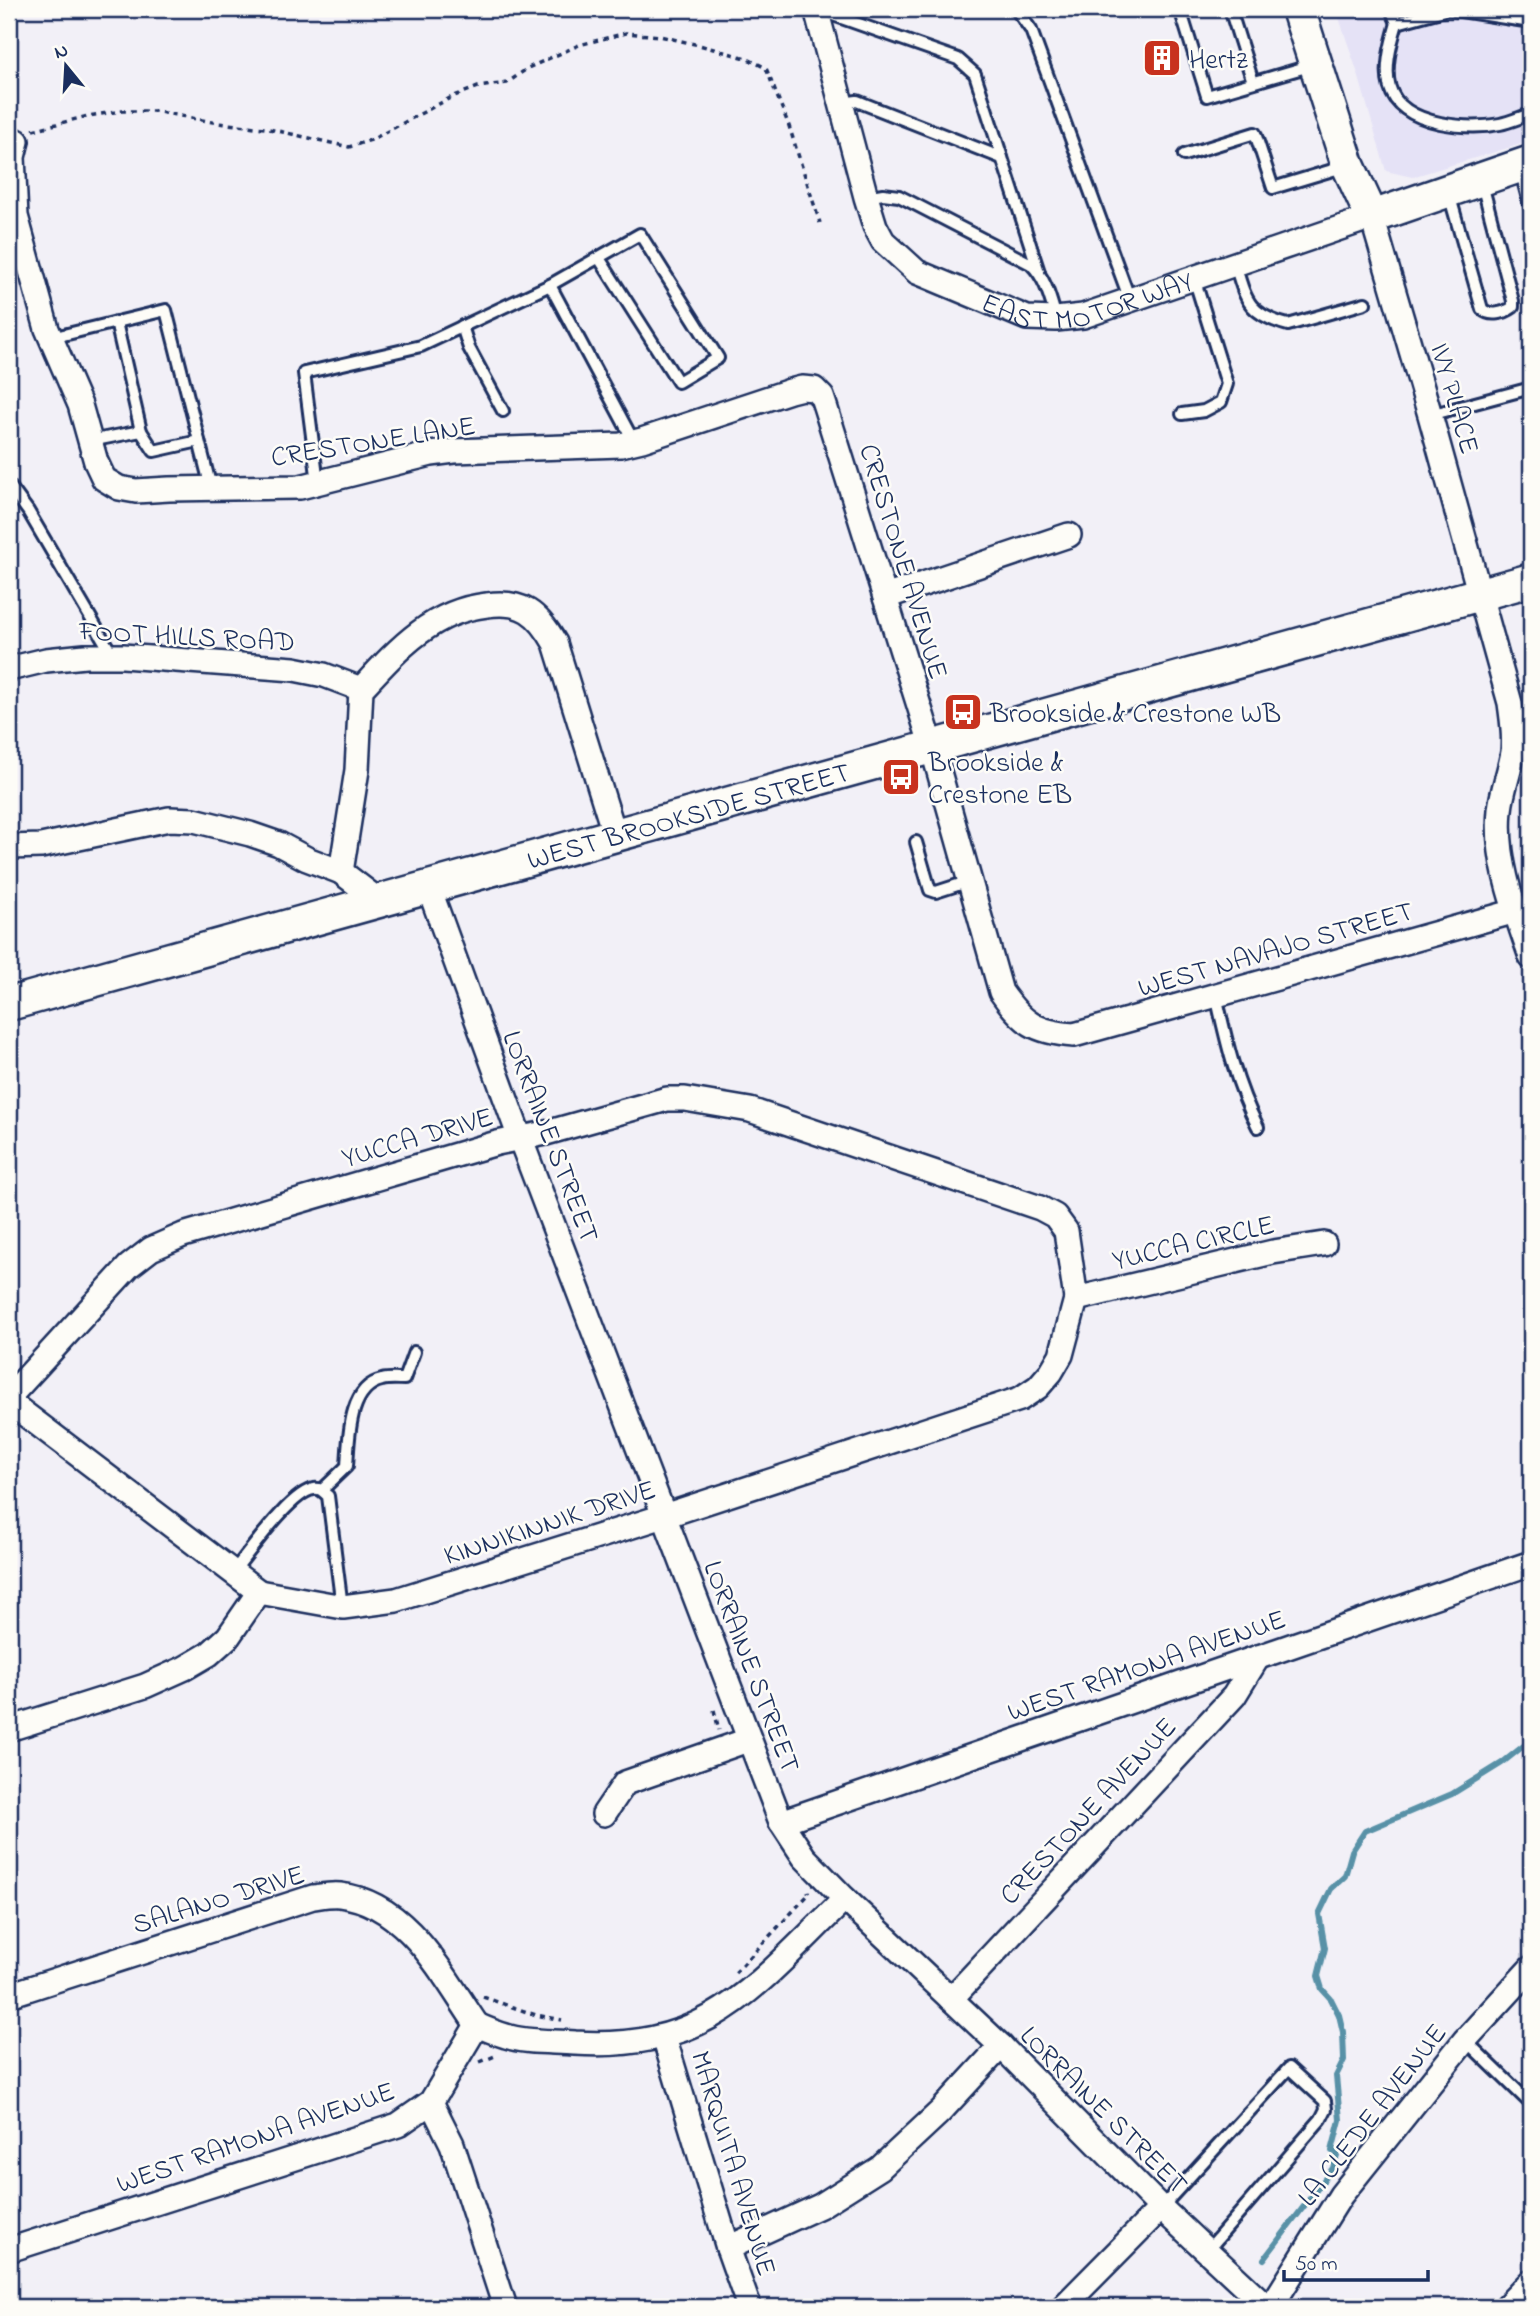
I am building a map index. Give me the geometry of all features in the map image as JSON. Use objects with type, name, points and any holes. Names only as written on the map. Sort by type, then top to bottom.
[{"type":"street","name":"EAST MOTOR WAY","points":[[816,9],[866,197],[883,241],[917,272],[1027,318],[1083,316],[1525,164]]},
{"type":"street","points":[[1298,9],[1348,165],[1372,217]]},
{"type":"street","name":"CRESTONE LANE","points":[[15,149],[16,216],[51,338],[80,405],[96,462],[104,479],[119,488],[136,491],[300,487],[431,454],[621,444],[790,391],[814,389]]},
{"type":"street","name":"IVY PLACE","points":[[1372,217],[1510,703],[1514,729],[1513,750],[1500,809],[1500,840],[1504,872],[1524,915],[1531,957]]},
{"type":"street","name":"CRESTONE AVENUE","points":[[814,389],[822,397],[825,406],[932,747],[1001,992],[1016,1014],[1033,1026]]},
{"type":"street","points":[[885,597],[1069,535]]},
{"type":"street","name":"WEST BROOKSIDE STREET","points":[[9,1004],[1531,580]]},
{"type":"street","points":[[341,872],[357,770],[361,689],[407,642],[447,614],[472,606],[497,603],[517,606],[533,613],[545,626],[555,643],[615,836]]},
{"type":"street","name":"FOOT HILLS ROAD","points":[[9,669],[47,660],[113,656],[294,669],[324,675],[361,689]]},
{"type":"street","points":[[9,847],[41,846],[169,819],[194,820],[260,838],[341,872],[379,901]]},
{"type":"street","name":"LORRAINE STREET","points":[[429,888],[520,1138],[780,1822],[804,1857],[845,1899],[1001,2046],[1160,2208],[1269,2307]]},
{"type":"street","name":"WEST NAVAJO STREET","points":[[1033,1026],[1051,1033],[1074,1035],[1524,915]]},
{"type":"street","name":"YUCCA DRIVE","points":[[9,1400],[129,1266],[151,1250],[183,1235],[520,1138],[667,1099],[685,1099],[750,1111],[1055,1216],[1066,1231],[1076,1299]]},
{"type":"street","name":"YUCCA CIRCLE","points":[[1076,1299],[1273,1252],[1324,1244]]},
{"type":"street","name":"KINNIKINNIK DRIVE","points":[[259,1592],[342,1607],[396,1600],[664,1516],[1020,1399],[1038,1387],[1051,1372],[1060,1354],[1076,1299]]},
{"type":"street","points":[[9,1400],[259,1592],[228,1637],[209,1654],[185,1668],[145,1686],[9,1729]]},
{"type":"street","name":"WEST RAMONA AVENUE","points":[[780,1822],[1531,1563]]},
{"type":"street","name":"CRESTONE AVENUE","points":[[951,1999],[1234,1696],[1258,1657]]},
{"type":"street","points":[[604,1814],[625,1783],[748,1740]]},
{"type":"street","name":"SALANO DRIVE","points":[[9,1996],[313,1897],[337,1894],[358,1898],[377,1906],[401,1924],[419,1941],[477,2025]]},
{"type":"street","points":[[477,2025],[509,2037],[538,2040],[619,2044],[664,2037],[696,2026],[743,1997],[845,1899]]},
{"type":"street","name":"LA CLEDE AVENUE","points":[[1269,2307],[1341,2194],[1465,2040],[1531,1968]]},
{"type":"street","name":"WEST RAMONA AVENUE","points":[[9,2250],[398,2125],[431,2102],[477,2025]]},
{"type":"street","name":"MARQUITA AVENUE","points":[[664,2037],[728,2248],[749,2307]]},
{"type":"street","points":[[728,2248],[820,2206],[880,2168],[941,2111],[1001,2046]]},
{"type":"street","points":[[431,2102],[452,2144],[505,2307]]},
{"type":"street","points":[[1063,2307],[1160,2208]]},
{"type":"street","points":[[1506,2307],[1531,2281]]},
{"type":"lane","points":[[816,9],[958,59],[975,74],[1056,318]]},
{"type":"lane","points":[[1016,9],[1031,30],[1130,300]]},
{"type":"lane","points":[[1180,9],[1207,96],[1316,64]]},
{"type":"lane","points":[[1230,9],[1253,82]]},
{"type":"lane","points":[[1391,9],[1397,23],[1388,55],[1387,79],[1396,102],[1406,110],[1420,119],[1463,128],[1500,124],[1531,114]]},
{"type":"lane","points":[[1397,23],[1448,9],[1531,22]]},
{"type":"lane","points":[[841,103],[857,101],[867,104],[1002,158]]},
{"type":"lane","points":[[1184,155],[1255,133],[1273,188],[1348,165]]},
{"type":"lane","points":[[1525,164],[1531,209]]},
{"type":"lane","points":[[1448,191],[1482,309],[1492,314],[1509,310],[1513,307],[1513,302],[1481,180]]},
{"type":"lane","points":[[866,197],[883,194],[899,196],[1031,264],[1039,272]]},
{"type":"lane","points":[[318,483],[304,373],[421,346],[550,285],[640,234],[718,358],[678,382],[599,258]]},
{"type":"lane","points":[[1235,264],[1245,300],[1255,310],[1275,322],[1288,325],[1365,303]]},
{"type":"lane","points":[[1182,414],[1204,411],[1221,402],[1227,384],[1194,278]]},
{"type":"lane","points":[[550,285],[634,442]]},
{"type":"lane","points":[[51,338],[166,310],[211,488]]},
{"type":"lane","points":[[116,322],[141,431],[154,450],[199,441]]},
{"type":"lane","points":[[462,326],[469,348],[503,411]]},
{"type":"lane","points":[[1430,415],[1531,388]]},
{"type":"lane","points":[[90,442],[141,431]]},
{"type":"lane","points":[[9,485],[28,511],[113,656]]},
{"type":"lane","points":[[916,842],[930,890],[936,892],[970,881]]},
{"type":"lane","points":[[1216,995],[1235,1072],[1246,1104],[1258,1127]]},
{"type":"lane","points":[[322,1490],[347,1466],[351,1425],[357,1401],[365,1390],[379,1380],[404,1379],[414,1352]]},
{"type":"lane","points":[[233,1572],[281,1512],[307,1490],[316,1488],[328,1496],[342,1607]]},
{"type":"lane","points":[[1465,2040],[1531,2104]]},
{"type":"lane","points":[[1160,2208],[1289,2068],[1325,2101],[1326,2109],[1321,2119],[1206,2252]]},
{"type":"path","points":[[15,149],[33,130],[88,116],[122,111],[154,111],[218,123],[265,128],[349,147],[371,140],[452,97],[478,87],[507,83],[528,68],[579,45],[626,33],[648,35],[746,58],[766,68],[789,126],[820,223]]},
{"type":"path","points":[[711,1702],[726,1748]]},
{"type":"path","points":[[729,1979],[809,1894],[804,1881]]},
{"type":"path","points":[[475,1994],[536,2015],[562,2020]]},
{"type":"path","points":[[479,2062],[501,2055]]},
{"type":"shaded area","points":[[1336,9],[1531,9],[1531,141],[1412,177],[1386,171]]},
{"type":"waterway","points":[[1264,2259],[1333,2168],[1338,2153],[1332,2151],[1340,2120],[1336,2076],[1344,2060],[1343,2032],[1339,2015],[1322,1989],[1318,1976],[1325,1948],[1319,1914],[1331,1889],[1345,1876],[1352,1851],[1365,1831],[1452,1794],[1502,1763],[1531,1740]]},
{"type":"waterway","points":[[1216,2307],[1224,2303]]},
{"type":"place","name":"Hertz","points":[[1162,58]]},
{"type":"place","name":"Brookside & Crestone WB","points":[[963,712]]},
{"type":"place","name":"Brookside & Crestone EB","points":[[901,777]]}]
